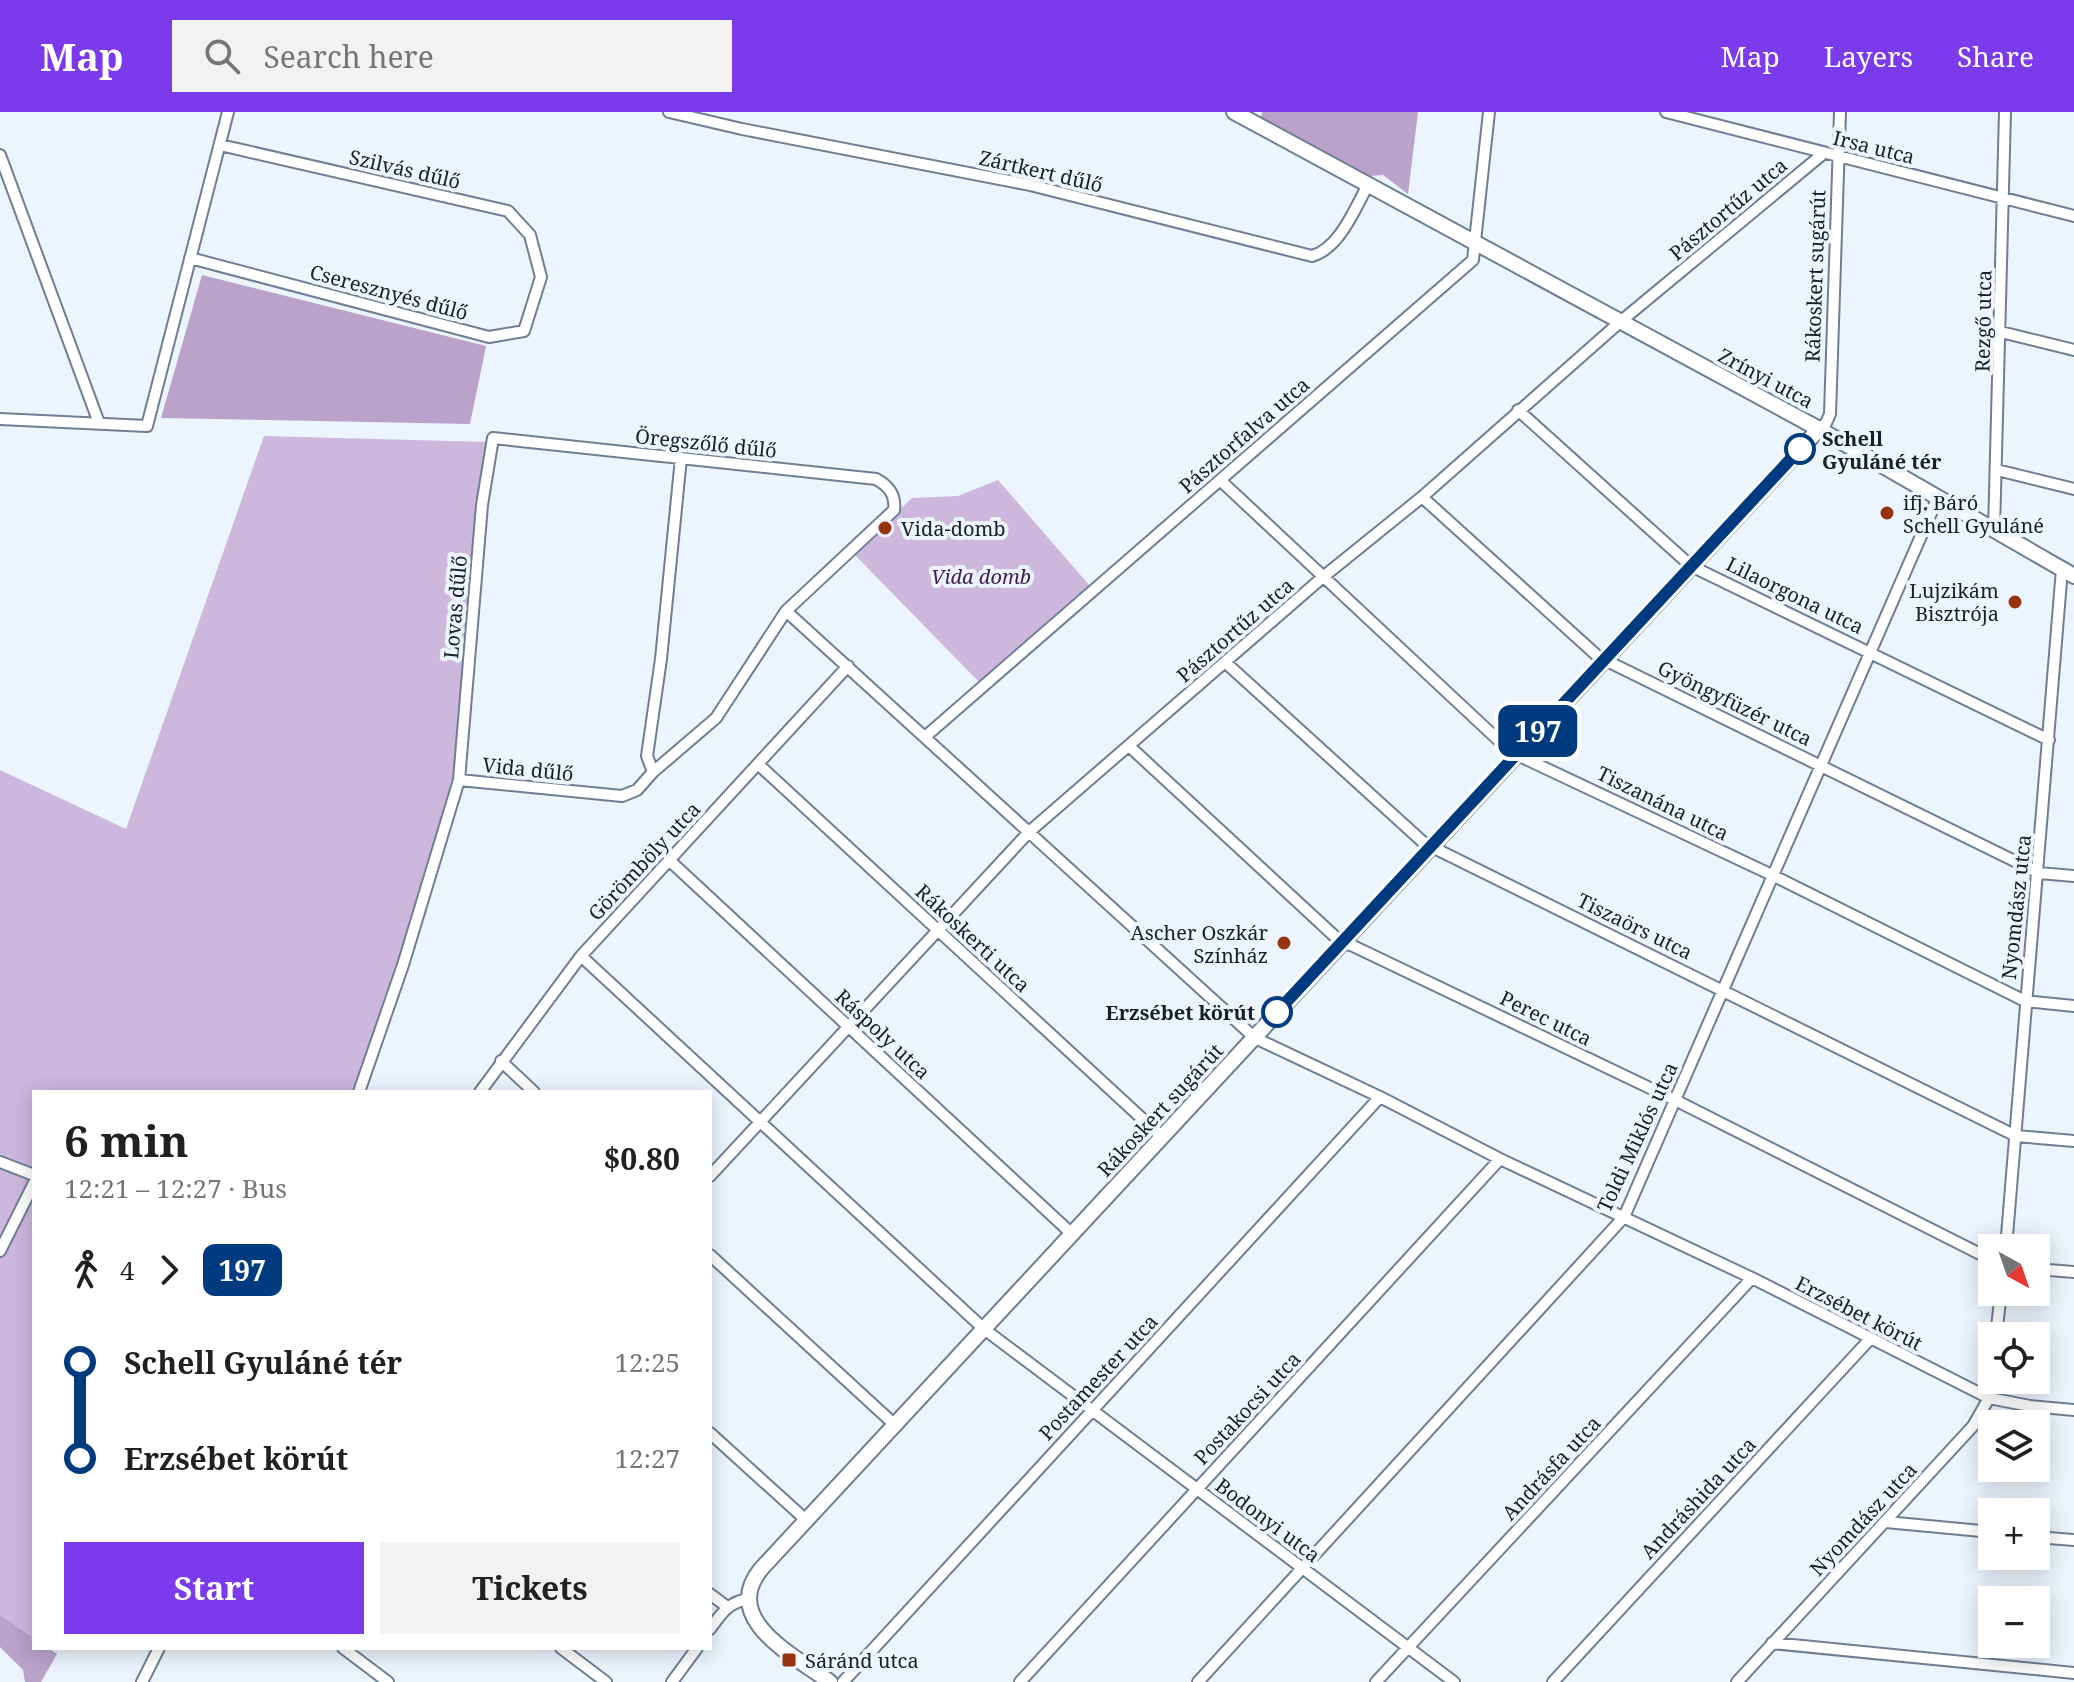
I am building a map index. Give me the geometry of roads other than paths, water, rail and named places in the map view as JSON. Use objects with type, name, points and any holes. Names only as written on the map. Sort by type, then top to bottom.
[{"type":"street","points":[[0,419],[147,426],[228,112]]},
{"type":"street","name":"Zártkert dűlő","points":[[669,112],[1030,185],[1312,256],[1323,253],[1344,227],[1368,185]]},
{"type":"street","name":"Zrínyi utca","points":[[1234,112],[1819,429],[2068,573]]},
{"type":"street","name":"Pásztorfalva utca","points":[[926,736],[1473,260],[1489,112]]},
{"type":"street","name":"Irsa utca","points":[[1666,112],[2074,216]]},
{"type":"street","name":"Rákoskert sugárút","points":[[749,1599],[756,1575],[806,1520],[1826,423],[1830,414],[1840,112]]},
{"type":"street","name":"Rezgő utca","points":[[1994,530],[2005,112]]},
{"type":"street","name":"Szilvás dűlő","points":[[220,145],[508,211],[530,235],[541,277]]},
{"type":"street","name":"Pásztortűz utca","points":[[712,1174],[1029,832],[1323,577],[1422,497],[1620,322],[1824,153]]},
{"type":"street","points":[[0,155],[99,423]]},
{"type":"street","name":"Cseresznyés dűlő","points":[[190,258],[489,337],[524,331],[541,277]]},
{"type":"street","points":[[2001,332],[2074,350]]},
{"type":"street","name":"Lilaorgona utca","points":[[1518,410],[1691,566],[2049,740]]},
{"type":"street","name":"Öregszőlő dűlő","points":[[493,438],[876,479],[892,493],[894,510]]},
{"type":"street","name":"Lovas dűlő","points":[[459,780],[482,505],[493,438]]},
{"type":"street","points":[[653,772],[647,756],[661,659],[681,458]]},
{"type":"street","points":[[1997,470],[2074,489]]},
{"type":"street","name":"Tiszanána utca","points":[[1220,480],[1517,754],[1772,875],[2025,1001],[2074,1006]]},
{"type":"street","name":"Gyöngyfüzér utca","points":[[1422,497],[1603,661],[1821,764],[2039,873],[2074,876]]},
{"type":"street","name":"Toldi Miklós utca","points":[[1198,1682],[1624,1217],[1938,497]]},
{"type":"street","name":"Vida dűlő","points":[[360,1090],[403,965],[459,780],[622,796],[637,790],[653,772],[716,718],[786,611],[894,510]]},
{"type":"street","name":"Nyomdász utca","points":[[2007,1234],[2025,1001],[2068,573]]},
{"type":"street","name":"Erzsébet körút","points":[[786,611],[1255,1038],[1380,1097],[1500,1159],[1752,1278],[1989,1398],[2074,1410]]},
{"type":"street","name":"Tiszaörs utca","points":[[1226,663],[1431,847],[2016,1136],[2074,1141]]},
{"type":"street","name":"Görömböly utca","points":[[481,1090],[581,956],[848,666]]},
{"type":"street","name":"Perec utca","points":[[1129,746],[1343,944],[1354,946],[1675,1100],[1978,1253]]},
{"type":"street","name":"Rákoskerti utca","points":[[759,765],[1162,1137]]},
{"type":"street","name":"Ráspoly utca","points":[[669,860],[1072,1234]]},
{"type":"street","name":"Bodonyi utca","points":[[581,956],[984,1329],[1454,1682]]},
{"type":"street","points":[[501,1061],[532,1090]]},
{"type":"street","name":"Postamester utca","points":[[843,1682],[1380,1097]]},
{"type":"street","name":"Postakocsi utca","points":[[1020,1682],[1500,1159]]},
{"type":"street","points":[[0,1162],[32,1174]]},
{"type":"street","points":[[0,1251],[32,1187]]},
{"type":"street","points":[[712,1257],[895,1425]]},
{"type":"street","points":[[2050,1270],[2074,1272]]},
{"type":"street","name":"Andrásfa utca","points":[[1376,1682],[1752,1278]]},
{"type":"street","name":"Andráshida utca","points":[[1553,1682],[1870,1339]]},
{"type":"street","name":"Nyomdász utca","points":[[1737,1682],[1973,1426],[1989,1394]]},
{"type":"street","points":[[712,1435],[806,1520]]},
{"type":"street","points":[[1886,1522],[1978,1531]]},
{"type":"street","points":[[2050,1538],[2074,1540]]},
{"type":"street","points":[[712,1596],[726,1606]]},
{"type":"street","points":[[712,1626],[726,1606],[749,1599],[753,1618],[764,1633],[830,1682]]},
{"type":"street","points":[[1772,1643],[2074,1673]]},
{"type":"street","points":[[144,1681],[158,1650]]},
{"type":"street","points":[[346,1650],[388,1682]]},
{"type":"street","points":[[564,1650],[606,1682]]},
{"type":"street","points":[[672,1682],[696,1650]]},
{"type":"place","name":"Schell Gyuláné tér","points":[[1800,449]]},
{"type":"place","name":"ifj. Báró Schell Gyuláné","points":[[1887,513]]},
{"type":"place","name":"Vida-domb","points":[[885,528]]},
{"type":"place","name":"Lujzikám Bisztrója","points":[[2015,602]]},
{"type":"place","name":"Ascher Oszkár Színház","points":[[1284,943]]},
{"type":"place","name":"Erzsébet körút","points":[[1277,1012]]},
{"type":"place","name":"Sáránd utca","points":[[789,1660]]},
{"type":"park label","name":"Vida domb","points":[[981,576]]}]
